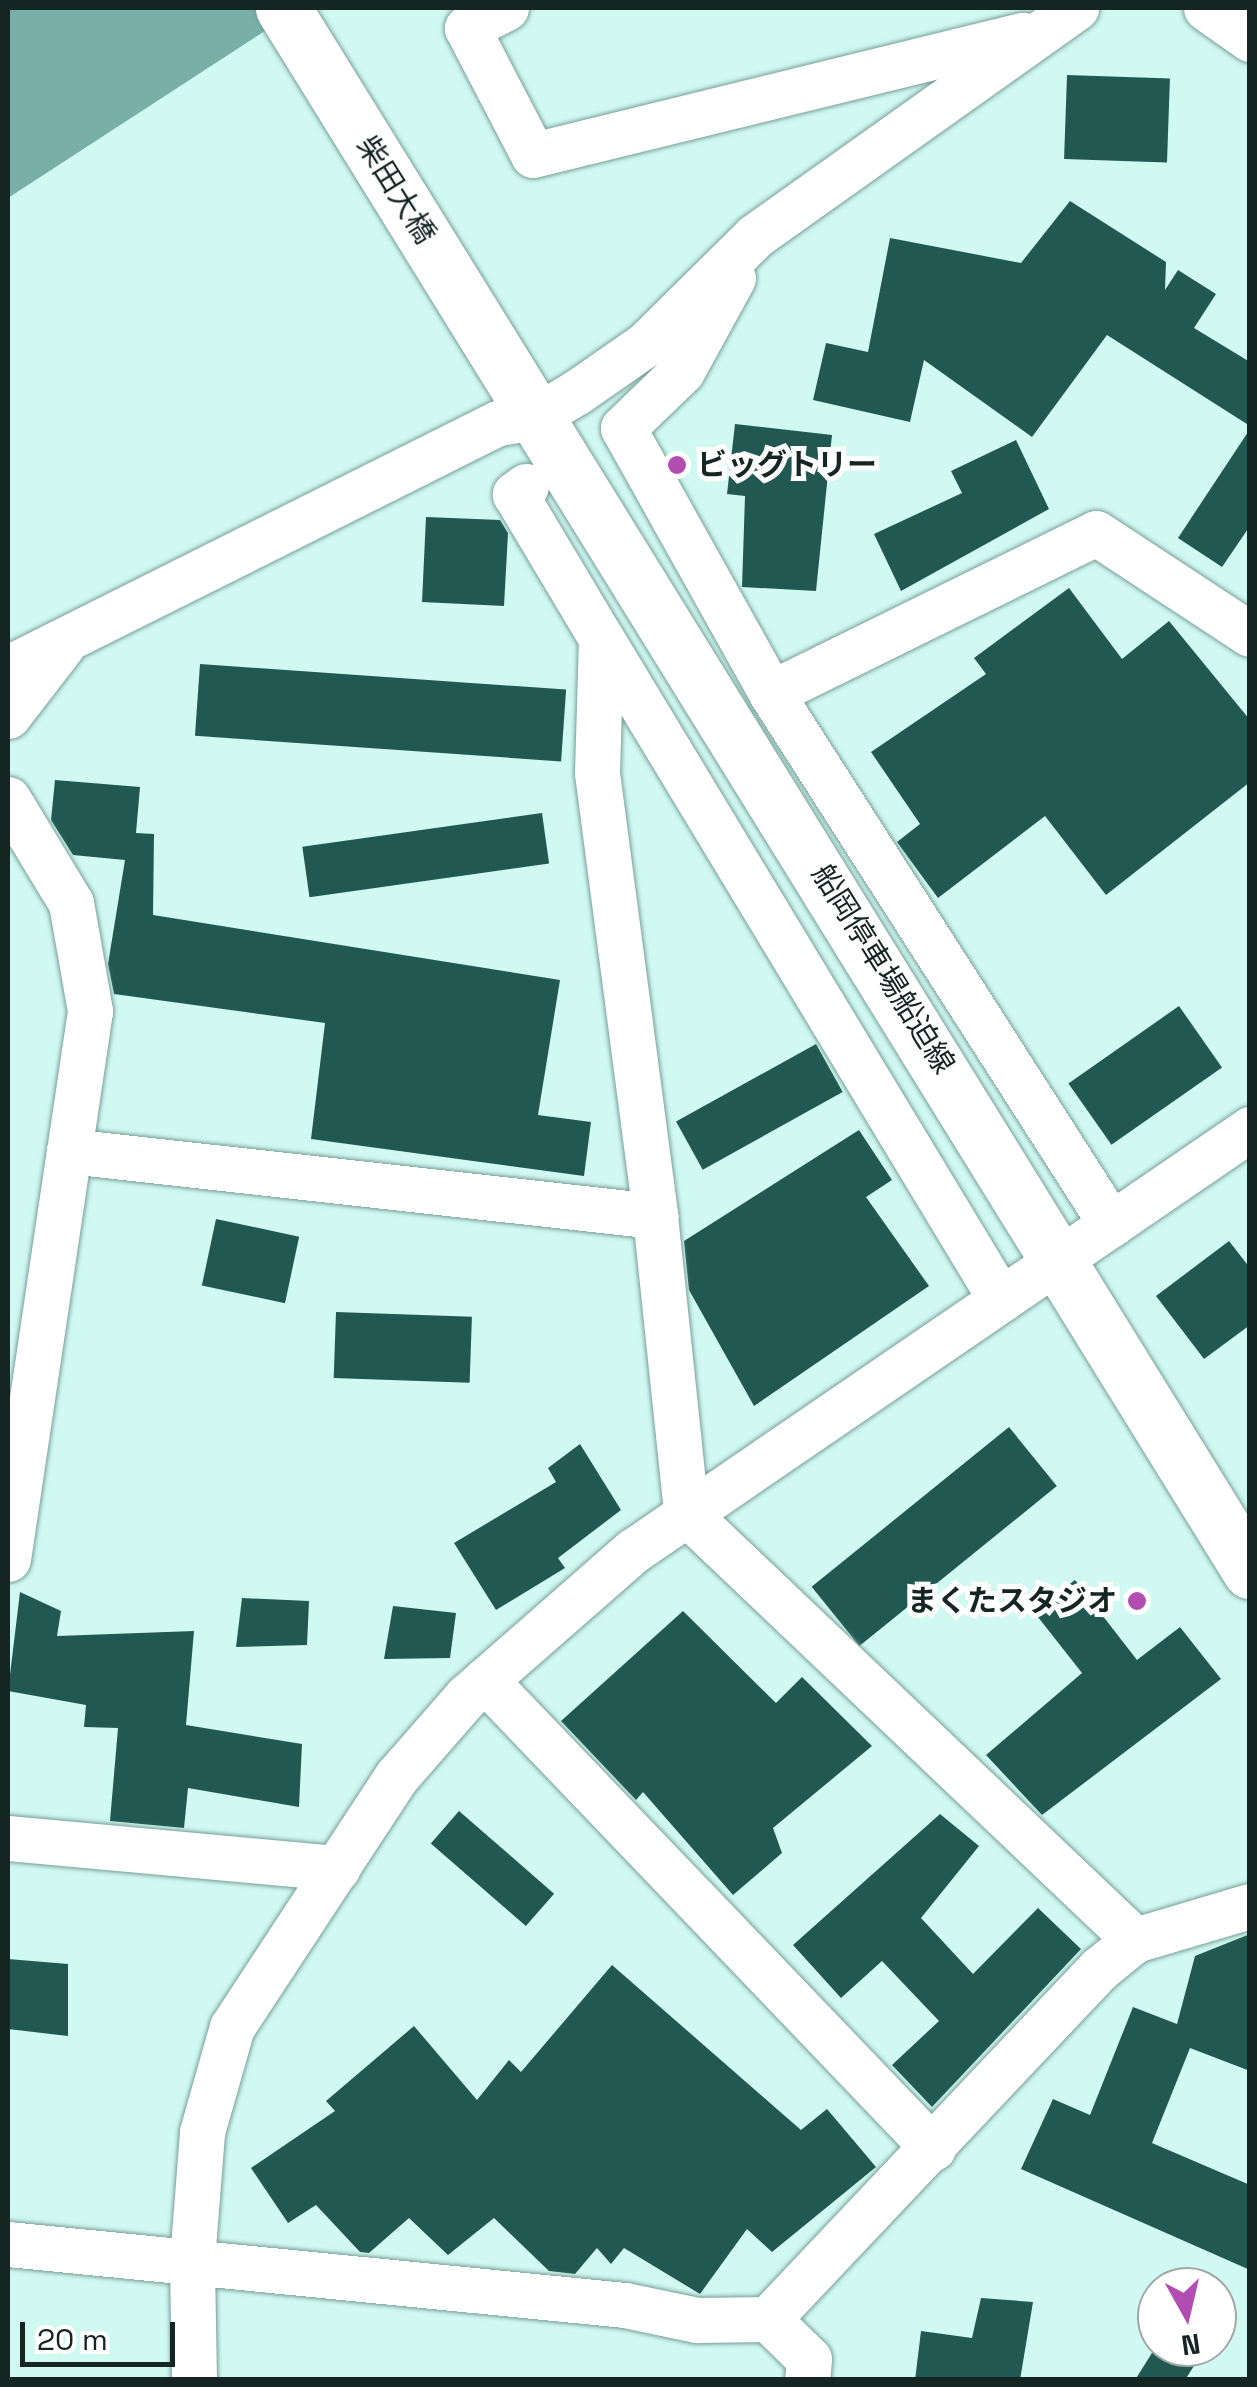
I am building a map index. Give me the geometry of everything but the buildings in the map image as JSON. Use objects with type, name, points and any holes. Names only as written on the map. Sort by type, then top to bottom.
[{"type":"main road","name":"柴田大橋","points":[[283,8],[522,394]]},
{"type":"main road","name":"船岡停車場船迫線","points":[[522,394],[1062,1258],[1250,1571]]},
{"type":"street","points":[[506,8],[467,28],[533,155],[1060,19]]},
{"type":"street","points":[[1206,8],[1250,39]]},
{"type":"street","points":[[8,668],[72,632],[498,423],[522,394],[646,344],[755,236],[1060,19]]},
{"type":"street","points":[[755,236],[682,370],[623,428],[771,693],[1111,1224]]},
{"type":"street","points":[[526,486],[514,494],[1001,1300]]},
{"type":"street","points":[[771,693],[1096,533],[1250,634]]},
{"type":"street","points":[[8,716],[72,632]]},
{"type":"street","points":[[601,638],[597,773],[655,1216],[686,1513],[1135,1940]]},
{"type":"street","points":[[8,799],[70,904],[90,1011],[70,1150],[22,1366],[8,1559]]},
{"type":"street","points":[[194,2380],[192,2260],[202,2132],[232,2027],[397,1776],[486,1680],[686,1513],[1250,1129]]},
{"type":"street","points":[[70,1150],[655,1216]]},
{"type":"street","points":[[486,1680],[933,2148]]},
{"type":"street","points":[[8,1838],[338,1868]]},
{"type":"street","points":[[8,2244],[625,2305],[698,2320],[768,2319],[1135,1940],[1250,1906]]},
{"type":"street","points":[[768,2319],[808,2359],[806,2380]]},
{"type":"water","points":[[8,8],[300,8],[8,198]]},
{"type":"place","name":"ビッグトリー","points":[[677,465]]},
{"type":"place","name":"まくたスタジオ","points":[[1137,1601]]}]
